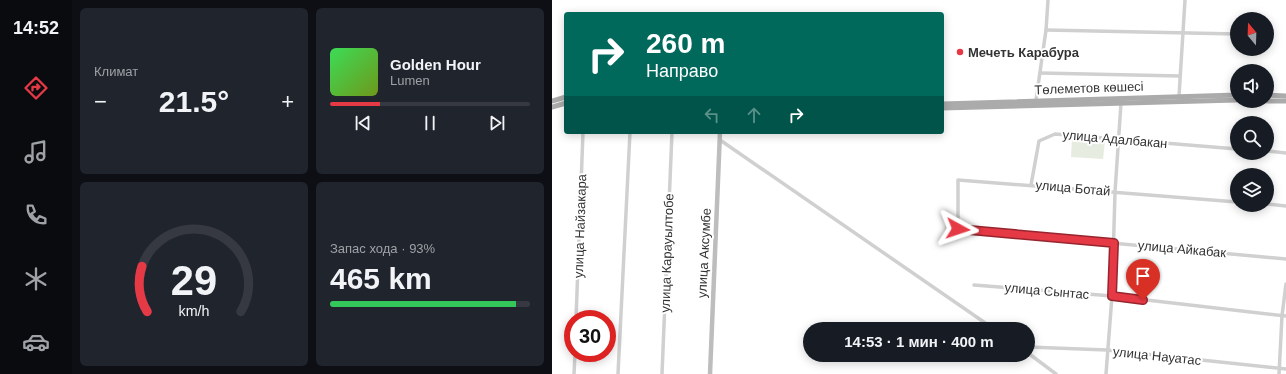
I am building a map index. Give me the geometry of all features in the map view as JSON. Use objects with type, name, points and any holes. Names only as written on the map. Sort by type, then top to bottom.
[{"type":"main road","name":"Төлеметов көшесі","points":[[944,108],[1121,103],[1178,96],[1230,95]]},
{"type":"main road","points":[[1274,95],[1286,96]]},
{"type":"main road","points":[[552,101],[564,98]]},
{"type":"main road","name":"Төлеметов көшесі","points":[[944,104],[1036,100],[1230,100]]},
{"type":"main road","points":[[1274,101],[1286,101]]},
{"type":"main road","points":[[552,106],[564,103]]},
{"type":"main road","name":"улица Аксумбе","points":[[710,374],[720,140],[718,134]]},
{"type":"street","points":[[1036,100],[1046,30],[1048,0]]},
{"type":"street","points":[[1178,96],[1185,0]]},
{"type":"street","points":[[1046,30],[1230,34]]},
{"type":"street","points":[[1040,73],[1180,76]]},
{"type":"street","points":[[1106,374],[1112,296],[1115,192],[1120,140],[1121,103]]},
{"type":"street","name":"улица Найзакара","points":[[576,310],[583,134]]},
{"type":"street","points":[[618,374],[630,134]]},
{"type":"street","name":"улица Карауылтобе","points":[[662,374],[672,134]]},
{"type":"street","name":"улица Адалбакан","points":[[1031,185],[1039,141],[1055,134],[1230,148]]},
{"type":"street","points":[[720,140],[984,322]]},
{"type":"street","points":[[1274,152],[1286,153]]},
{"type":"street","name":"улица Ботай","points":[[958,229],[958,180],[1230,201]]},
{"type":"street","points":[[1274,205],[1286,206]]},
{"type":"street","name":"улица Айкабак","points":[[958,229],[1286,259]]},
{"type":"street","points":[[1278,374],[1286,284]]},
{"type":"street","name":"улица Сынтас","points":[[974,285],[1112,296],[1284,316]]},
{"type":"street","name":"улица Науатас","points":[[1035,347],[1107,350],[1286,369]]},
{"type":"street","points":[[1035,358],[1056,374]]},
{"type":"street","points":[[574,374],[575,362]]},
{"type":"shaded area","points":[[1072,139],[1105,141],[1103,159],[1071,157]]},
{"type":"place","name":"Мечеть Карабура","points":[[960,52]]},
{"type":"route","points":[[958,229],[1114,243],[1112,296],[1143,300]]}]
